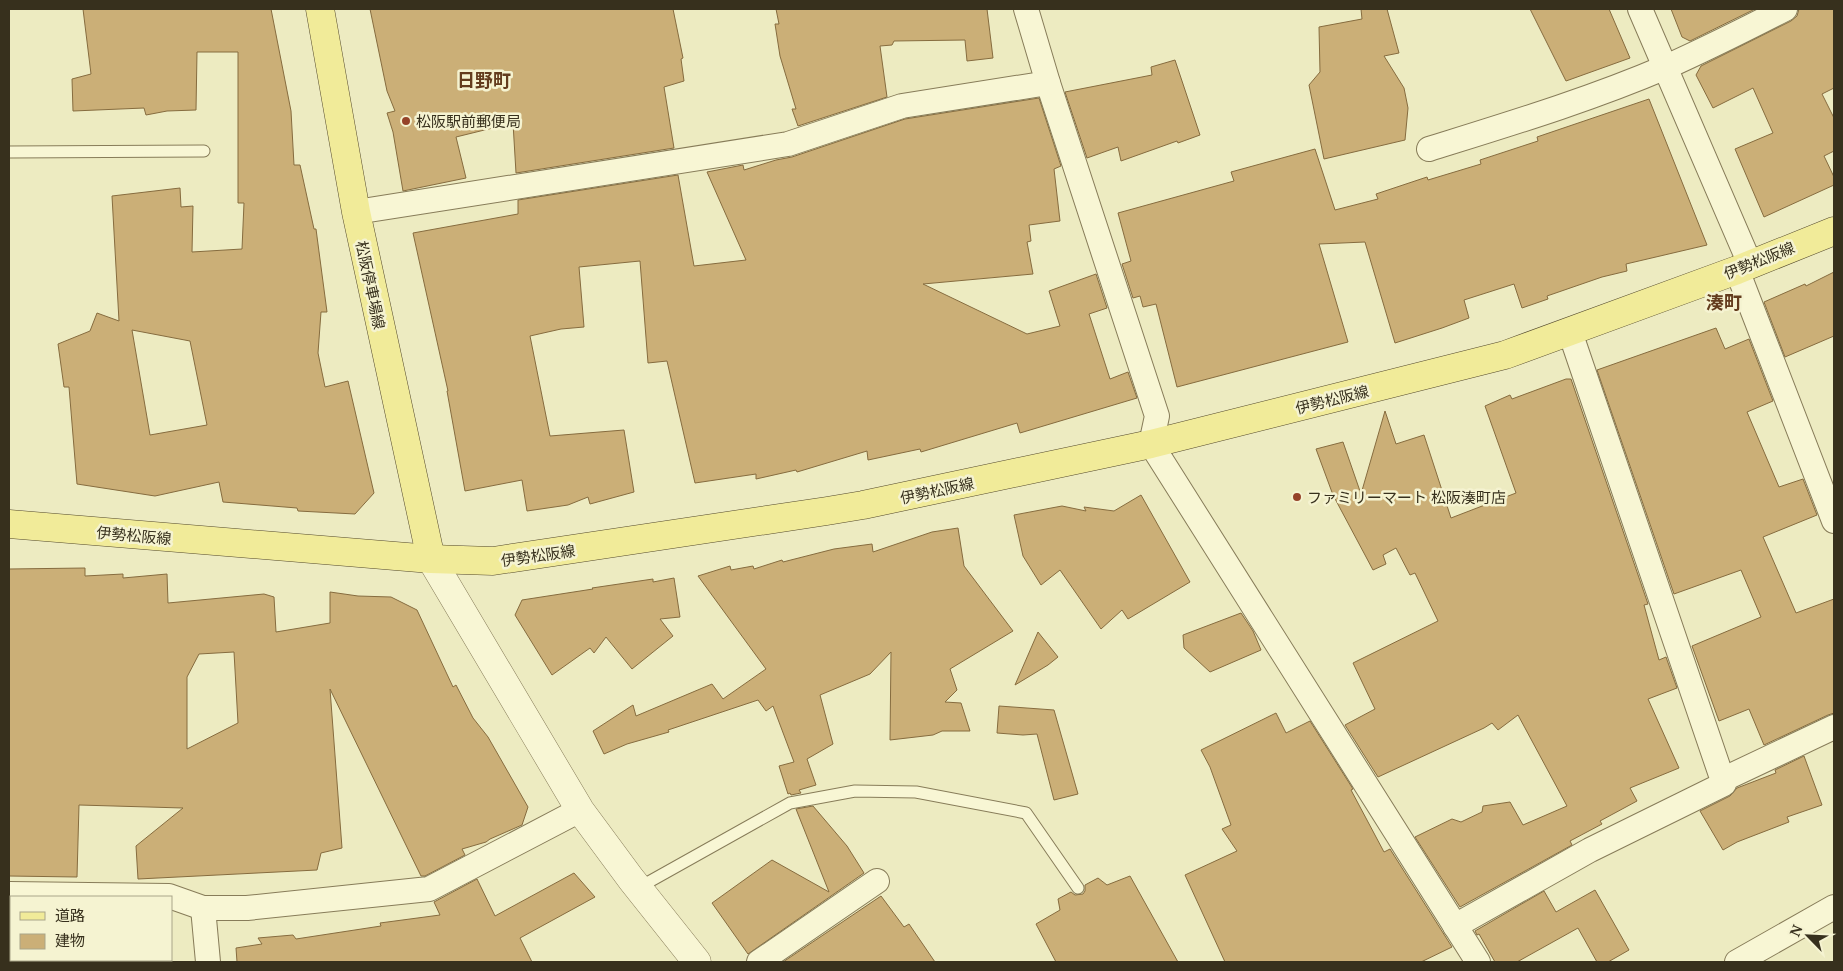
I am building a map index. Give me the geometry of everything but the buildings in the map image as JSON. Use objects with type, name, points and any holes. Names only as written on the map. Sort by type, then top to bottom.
[{"type":"main road","name":"松阪停車場線","points":[[320,9],[356,212],[431,559]]},
{"type":"main road","name":"伊勢松阪線","points":[[9,524],[431,559],[493,561],[836,510],[1151,444],[1505,355],[1743,267],[1834,231]]},
{"type":"street","points":[[1026,9],[1048,83],[1157,416],[1151,444],[1478,962]]},
{"type":"street","points":[[1640,9],[1666,66],[1832,508]]},
{"type":"street","points":[[1430,149],[1533,116],[1666,66],[1776,11]]},
{"type":"street","points":[[356,212],[788,144],[902,106],[1048,83]]},
{"type":"street","points":[[1455,926],[1590,850],[1724,784],[1570,332]]},
{"type":"street","points":[[431,559],[580,810],[638,888],[698,962]]},
{"type":"street","points":[[1722,780],[1834,727]]},
{"type":"street","points":[[172,897],[203,908],[247,908],[429,890],[580,810]]},
{"type":"street","points":[[759,962],[877,882]]},
{"type":"street","points":[[9,894],[169,896]]},
{"type":"street","points":[[1738,962],[1834,907]]},
{"type":"street","points":[[203,908],[208,962]]},
{"type":"lane","points":[[9,152],[204,151]]},
{"type":"lane","points":[[638,888],[790,803],[855,791],[916,792],[1026,813],[1078,888]]},
{"type":"place","name":"松阪駅前郵便局","points":[[406,121]]},
{"type":"place","name":"ファミリーマート 松阪湊町店","points":[[1297,497]]},
{"type":"district","name":"日野町","points":[[484,80]]},
{"type":"district","name":"湊町","points":[[1724,302]]}]
